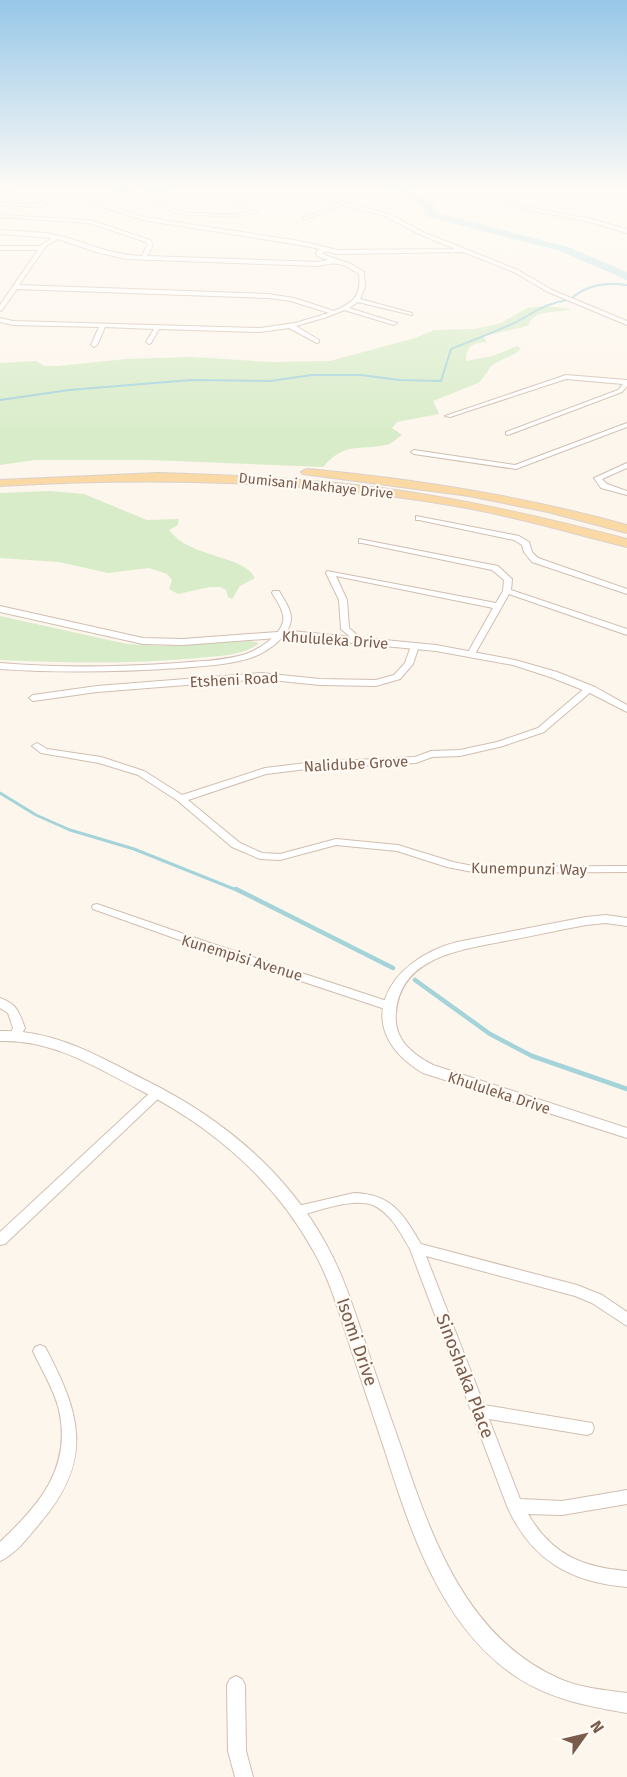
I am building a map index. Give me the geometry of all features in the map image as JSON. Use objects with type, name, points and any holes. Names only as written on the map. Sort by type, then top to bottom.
[{"type":"main road","name":"Dumisani Makhaye Drive","points":[[56,467],[194,465],[317,472],[426,486],[526,504],[627,529]]},
{"type":"main road","points":[[0,471],[24,469]]},
{"type":"main road","name":"Dumisani Makhaye Drive","points":[[0,483],[148,476],[223,477],[301,482],[477,507],[564,526],[627,543]]},
{"type":"street","points":[[0,309],[25,273]]},
{"type":"street","points":[[0,320],[13,323],[157,328],[260,330],[291,326],[332,312],[357,300],[363,284],[363,275],[360,273]]},
{"type":"street","points":[[518,273],[550,291],[627,323]]},
{"type":"street","points":[[15,287],[268,296],[292,299],[332,312]]},
{"type":"street","points":[[357,300],[410,314]]},
{"type":"street","points":[[342,308],[394,323]]},
{"type":"street","points":[[94,345],[103,326]]},
{"type":"street","points":[[291,326],[317,341]]},
{"type":"street","points":[[149,342],[157,328]]},
{"type":"street","points":[[448,416],[566,377],[627,382]]},
{"type":"street","points":[[508,433],[620,391],[627,382]]},
{"type":"street","points":[[620,391],[627,394]]},
{"type":"street","points":[[414,452],[516,467],[627,424]]},
{"type":"street","points":[[627,465],[598,478],[604,486],[627,493]]},
{"type":"street","points":[[419,518],[516,538],[526,544],[531,556],[542,562],[627,592]]},
{"type":"street","points":[[362,541],[495,568],[508,579],[507,591],[471,654]]},
{"type":"street","points":[[359,640],[345,628],[344,600],[330,573],[497,606]]},
{"type":"street","points":[[507,591],[627,632]]},
{"type":"street","points":[[0,666],[84,670],[206,663],[250,655],[267,646],[279,635],[288,620],[276,593]]},
{"type":"street","name":"Khululeka Drive","points":[[0,609],[143,641],[183,642],[279,635],[315,635],[471,654],[542,669],[589,689],[627,709]]},
{"type":"street","name":"Etsheni Road","points":[[33,698],[97,689],[261,676],[320,682],[376,683],[397,677],[409,664],[415,646]]},
{"type":"street","name":"Nalidube Grove","points":[[181,799],[265,771],[315,765],[416,760],[431,754],[460,753],[500,744],[541,730],[589,689]]},
{"type":"street","name":"Kunempunzi Way","points":[[37,746],[44,751],[120,765],[141,773],[181,799],[236,846],[260,856],[280,857],[336,842],[398,848],[451,865],[478,870],[627,869]]},
{"type":"street","name":"Kunempisi Avenue","points":[[97,907],[183,940],[389,1006]]},
{"type":"street","points":[[389,1006],[394,992],[407,973],[434,954],[465,945],[586,921],[606,919],[627,922]]},
{"type":"street","points":[[0,1002],[13,1011],[19,1028],[8,1035]]},
{"type":"street","name":"Khululeka Drive","points":[[389,1006],[390,1031],[395,1042],[405,1054],[428,1069],[627,1133]]},
{"type":"street","name":"Isomi Drive","points":[[8,1035],[45,1040],[67,1048],[158,1092],[191,1111],[236,1143],[273,1180],[298,1211],[330,1268],[411,1504],[437,1568],[450,1593],[491,1644],[524,1669],[554,1686],[584,1696],[627,1703]]},
{"type":"street","points":[[0,1240],[158,1092]]},
{"type":"street","name":"Sinoshaka Place","points":[[298,1211],[347,1198],[367,1198],[384,1203],[397,1214],[416,1248],[515,1506],[526,1527],[538,1542],[557,1559],[576,1570],[627,1579]]},
{"type":"street","points":[[416,1248],[577,1291],[597,1299],[627,1320]]},
{"type":"street","points":[[0,1552],[33,1521],[51,1498],[60,1483],[68,1455],[69,1419],[63,1395],[40,1351]]},
{"type":"street","points":[[478,1411],[586,1428]]},
{"type":"street","points":[[515,1506],[562,1508],[627,1497]]},
{"type":"street","points":[[236,1685],[236,1740],[244,1777]]},
{"type":"green space","points":[[545,306],[571,309],[541,314],[535,316],[528,326],[483,336],[487,342],[477,343],[470,347],[466,361],[493,356],[517,346],[521,349],[494,364],[478,383],[433,401],[439,414],[397,422],[392,428],[402,435],[390,443],[346,450],[323,467],[150,460],[35,460],[0,465],[0,363],[36,361],[44,366],[58,366],[126,359],[192,357],[271,362],[330,361],[415,338],[434,330],[475,329],[501,323],[527,308]]},
{"type":"green space","points":[[50,491],[84,494],[147,520],[179,519],[178,525],[169,530],[179,539],[203,552],[240,564],[255,578],[240,586],[232,599],[228,597],[226,590],[220,587],[178,594],[169,589],[172,580],[167,574],[149,568],[108,573],[59,562],[0,558],[0,493]]},
{"type":"green space","points":[[0,616],[127,644],[161,646],[250,641],[259,643],[246,651],[230,655],[173,660],[49,662],[0,660]]},
{"type":"waterway","points":[[620,273],[627,276]]},
{"type":"waterway","points":[[573,297],[585,289],[598,285],[627,285]]},
{"type":"waterway","points":[[0,400],[69,390],[191,380],[270,381],[312,375],[361,375],[399,380],[441,381],[451,349],[512,324],[544,307],[567,300]]},
{"type":"waterway","points":[[0,793],[36,815],[70,830],[134,849],[239,891]]},
{"type":"waterway","points":[[236,889],[393,968]]},
{"type":"waterway","points":[[415,980],[490,1034],[532,1056],[627,1089]]}]
